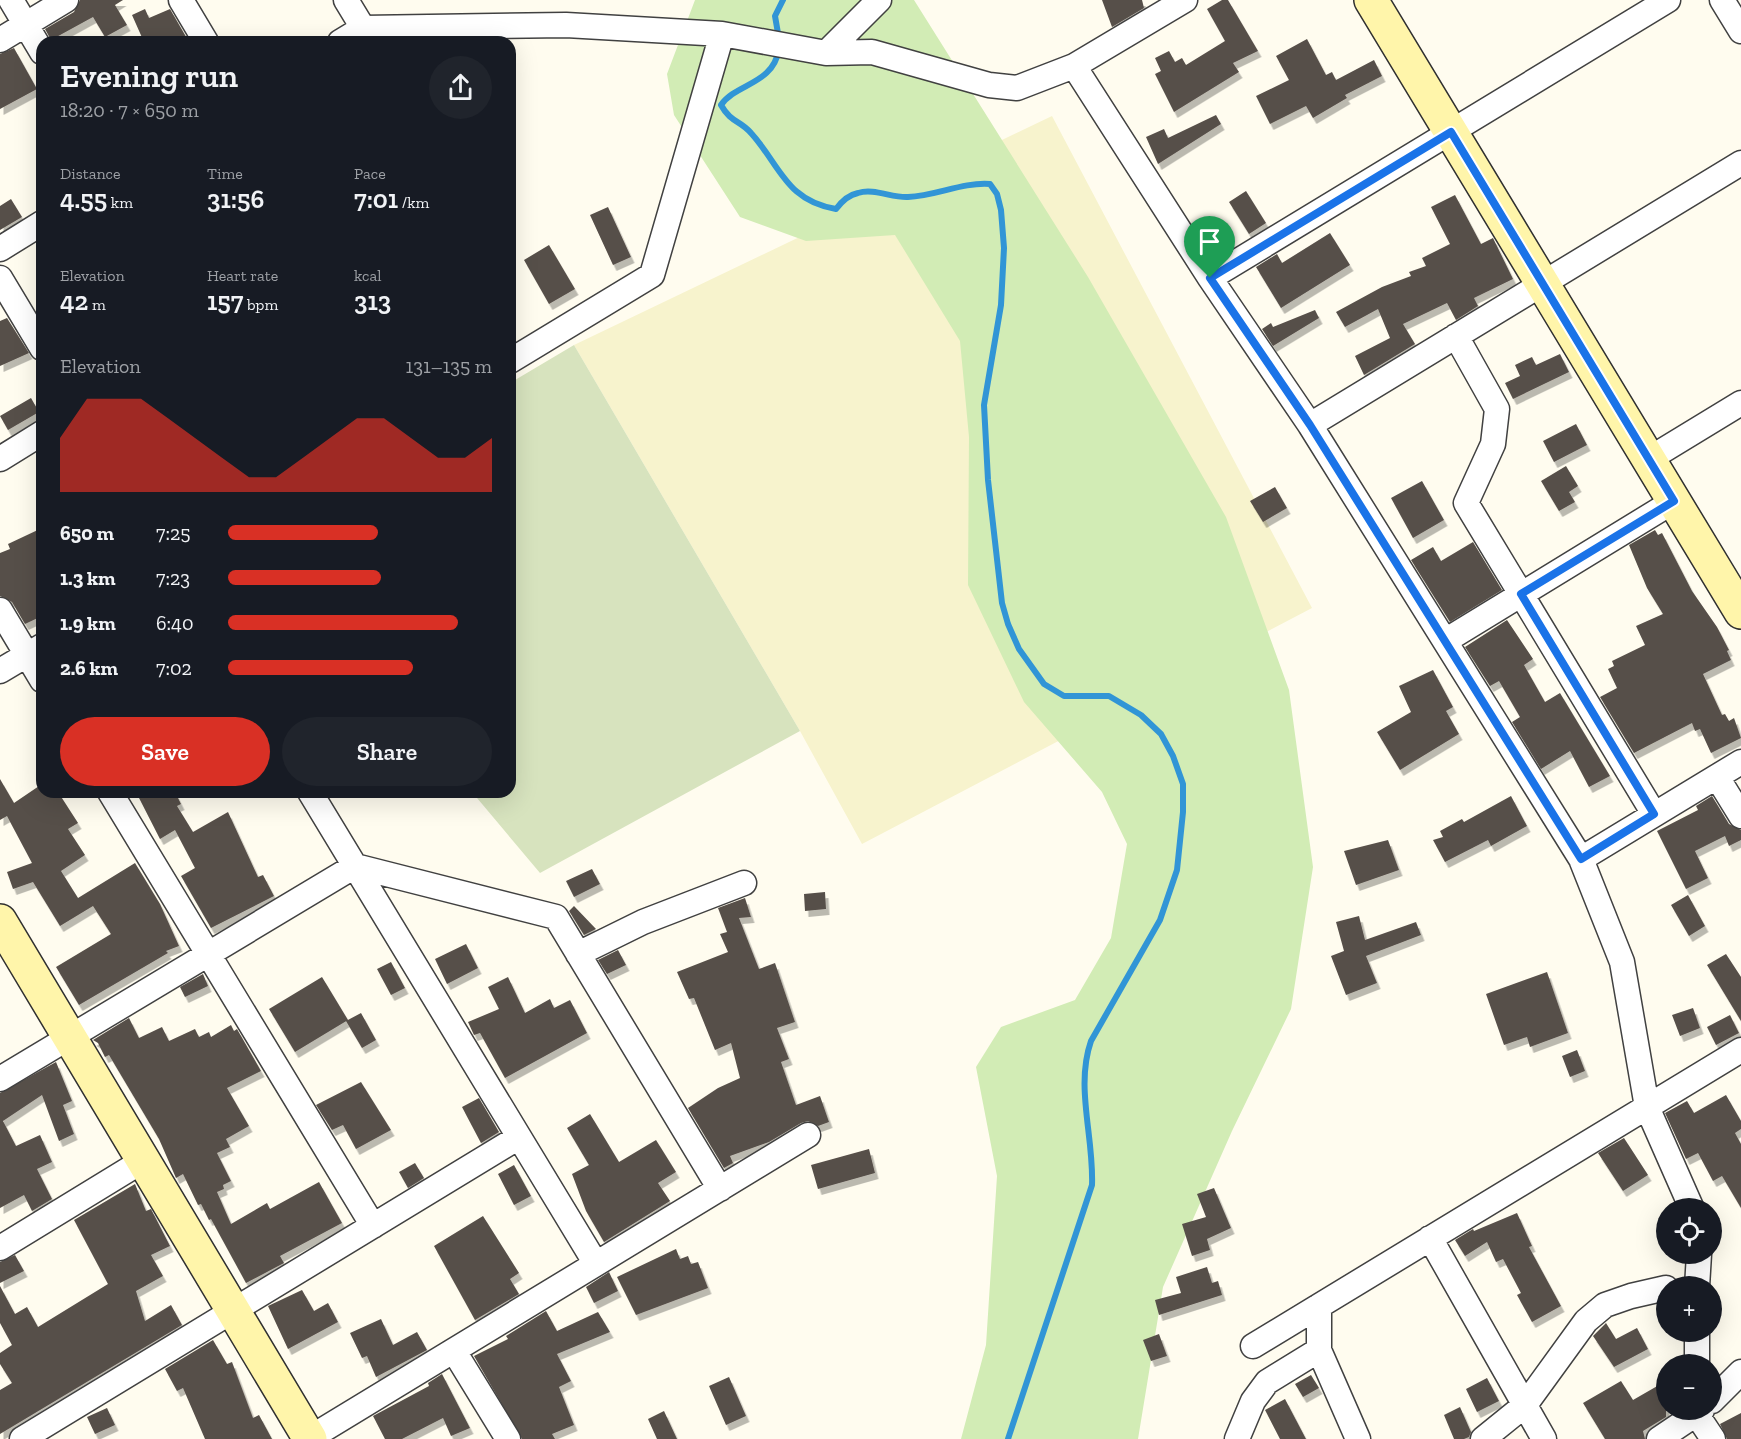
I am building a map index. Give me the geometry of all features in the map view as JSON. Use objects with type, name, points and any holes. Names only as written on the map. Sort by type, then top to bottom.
[{"type":"street","points":[[11,0],[36,42]]},
{"type":"street","points":[[0,40],[66,0]]},
{"type":"street","points":[[181,0],[202,36]]},
{"type":"street","points":[[346,0],[363,28]]},
{"type":"street","points":[[826,53],[879,0]]},
{"type":"street","points":[[350,36],[363,28],[566,25],[722,34],[826,53],[872,52],[989,85],[1017,88],[1074,66],[1185,0]]},
{"type":"street","points":[[1371,0],[1741,612]]},
{"type":"street","points":[[1210,278],[1668,0]]},
{"type":"street","points":[[1722,0],[1741,31]]},
{"type":"street","points":[[516,357],[652,275],[722,34]]},
{"type":"street","points":[[1074,66],[1210,278],[1310,425],[1581,859],[1622,962],[1647,1107],[1687,1198]]},
{"type":"street","points":[[1310,425],[1741,163]]},
{"type":"street","points":[[0,249],[36,227]]},
{"type":"street","points":[[0,278],[36,338]]},
{"type":"street","points":[[1456,336],[1497,409],[1493,444],[1466,503],[1654,814]]},
{"type":"street","points":[[1649,459],[1741,403]]},
{"type":"street","points":[[0,459],[36,437]]},
{"type":"street","points":[[1444,641],[1674,501]]},
{"type":"street","points":[[0,610],[34,650],[0,671]]},
{"type":"street","points":[[1581,859],[1741,762]]},
{"type":"street","points":[[1716,777],[1741,816]]},
{"type":"street","points":[[114,798],[373,1226]]},
{"type":"street","points":[[314,798],[596,1264]]},
{"type":"street","points":[[0,1079],[355,866],[556,917],[720,1189]]},
{"type":"street","points":[[578,954],[643,922],[744,883]]},
{"type":"street","points":[[0,921],[309,1439],[808,1135]]},
{"type":"street","points":[[1253,1346],[1741,1050]]},
{"type":"street","points":[[22,1439],[519,1137]]},
{"type":"street","points":[[0,1248],[144,1160]]},
{"type":"street","points":[[1430,1238],[1485,1339],[1544,1439]]},
{"type":"street","points":[[1483,1439],[1525,1405],[1586,1320],[1605,1305],[1656,1290]]},
{"type":"street","points":[[1319,1306],[1319,1350],[1358,1439]]},
{"type":"street","points":[[1237,1439],[1253,1401],[1267,1382],[1319,1350]]},
{"type":"street","points":[[454,1351],[508,1439]]},
{"type":"street","points":[[1722,1390],[1741,1372]]},
{"type":"street","points":[[1659,1439],[1686,1420]]},
{"type":"street","points":[[1706,1420],[1713,1439]]},
{"type":"shaded area","points":[[1052,116],[1312,608],[862,844],[800,731],[574,345]]},
{"type":"green space","points":[[695,0],[914,0],[1088,277],[1226,517],[1289,690],[1313,867],[1291,1009],[1232,1131],[1163,1287],[1138,1439],[961,1439],[986,1345],[997,1176],[976,1067],[1001,1027],[1075,1000],[1111,938],[1127,844],[1102,792],[1024,702],[968,585],[969,437],[960,341],[895,235],[806,241],[740,217],[674,115],[667,74]]},
{"type":"green space","points":[[574,345],[800,731],[540,873],[477,798],[516,798],[516,379]]},
{"type":"building","points":[[80,0],[123,0],[115,5],[127,25],[104,36],[93,17],[58,36],[49,36],[45,29],[74,12]]},
{"type":"building","points":[[1102,0],[1142,0],[1144,8],[1112,27]]},
{"type":"building","points":[[1222,0],[1228,0],[1258,51],[1233,63],[1239,72],[1174,112],[1155,74],[1161,71],[1155,58],[1169,51],[1175,62],[1182,58],[1186,65],[1225,41],[1207,9]]},
{"type":"building","points":[[145,9],[149,18],[170,9],[186,36],[141,36],[132,15]]},
{"type":"building","points":[[1307,39],[1326,75],[1332,72],[1336,80],[1374,60],[1382,76],[1345,95],[1347,98],[1313,118],[1306,106],[1270,124],[1256,96],[1289,80],[1276,56]]},
{"type":"building","points":[[14,48],[36,90],[0,109],[0,54]]},
{"type":"building","points":[[1216,115],[1221,124],[1158,164],[1146,137],[1164,129],[1168,138]]},
{"type":"building","points":[[1246,191],[1266,223],[1249,234],[1229,202]]},
{"type":"building","points":[[1455,195],[1481,244],[1493,238],[1513,279],[1474,298],[1478,306],[1456,320],[1447,303],[1403,324],[1415,344],[1364,375],[1355,356],[1390,338],[1378,309],[1345,327],[1336,312],[1382,287],[1411,276],[1409,272],[1426,266],[1422,258],[1450,244],[1431,207]]},
{"type":"building","points":[[11,199],[22,217],[0,230],[0,206]]},
{"type":"building","points":[[608,207],[631,257],[613,265],[590,215]]},
{"type":"building","points":[[1330,233],[1350,265],[1281,308],[1256,267],[1277,254],[1282,263]]},
{"type":"building","points":[[549,245],[575,289],[549,304],[524,260]]},
{"type":"building","points":[[1315,310],[1319,318],[1273,346],[1262,329],[1271,323],[1273,327]]},
{"type":"building","points":[[7,318],[29,353],[0,366],[0,321]]},
{"type":"building","points":[[1560,354],[1569,372],[1513,399],[1505,383],[1520,376],[1515,365],[1532,357],[1536,365]]},
{"type":"building","points":[[31,398],[36,407],[36,414],[8,430],[0,416]]},
{"type":"building","points":[[1576,424],[1587,445],[1554,462],[1543,441]]},
{"type":"building","points":[[1566,466],[1578,486],[1569,492],[1575,502],[1559,511],[1541,481]]},
{"type":"building","points":[[1422,481],[1444,520],[1413,538],[1391,498]]},
{"type":"building","points":[[1275,487],[1287,508],[1263,522],[1250,501]]},
{"type":"building","points":[[1655,530],[1658,535],[1662,533],[1692,591],[1717,627],[1729,650],[1727,651],[1731,660],[1703,674],[1722,715],[1725,714],[1729,721],[1734,718],[1741,738],[1711,753],[1700,729],[1695,731],[1692,723],[1634,753],[1600,697],[1617,688],[1608,669],[1614,666],[1612,661],[1645,645],[1636,626],[1663,614],[1647,588],[1629,545]]},
{"type":"building","points":[[36,531],[36,619],[25,624],[12,602],[0,596],[0,553],[10,549],[8,544]]},
{"type":"building","points":[[1473,542],[1502,590],[1450,622],[1411,560],[1433,547],[1441,561]]},
{"type":"building","points":[[1507,620],[1533,659],[1524,665],[1545,702],[1560,693],[1610,776],[1589,787],[1570,751],[1541,769],[1512,722],[1520,717],[1499,681],[1490,686],[1465,647]]},
{"type":"building","points":[[1433,670],[1453,707],[1446,711],[1459,734],[1400,770],[1377,732],[1411,712],[1399,686]]},
{"type":"building","points":[[0,779],[14,803],[36,788],[36,798],[62,798],[78,823],[68,829],[85,855],[61,871],[78,898],[135,863],[160,904],[179,946],[166,951],[168,953],[79,1005],[56,967],[111,934],[93,906],[60,926],[33,882],[13,889],[7,872],[32,863],[7,816],[0,820]]},
{"type":"building","points":[[1511,796],[1527,826],[1491,846],[1488,840],[1445,862],[1433,840],[1443,837],[1440,831],[1462,819],[1464,822]]},
{"type":"building","points":[[1712,796],[1729,824],[1741,830],[1741,840],[1729,846],[1725,836],[1695,851],[1708,878],[1686,889],[1657,831],[1698,810],[1696,806]]},
{"type":"building","points":[[139,798],[178,798],[181,804],[177,806],[193,832],[228,812],[258,877],[263,875],[274,896],[211,928],[181,876],[195,868],[175,830],[160,839]]},
{"type":"building","points":[[1388,840],[1399,870],[1356,885],[1344,851]]},
{"type":"building","points":[[592,869],[600,884],[574,897],[566,881]]},
{"type":"building","points":[[825,892],[826,909],[805,911],[804,894]]},
{"type":"building","points":[[1688,895],[1705,926],[1689,936],[1671,905]]},
{"type":"building","points":[[745,898],[751,917],[739,918],[759,969],[775,963],[795,1022],[777,1028],[789,1059],[781,1062],[796,1105],[820,1096],[829,1122],[818,1126],[808,1121],[801,1123],[769,1142],[730,1156],[733,1163],[724,1168],[688,1108],[718,1088],[740,1078],[731,1043],[715,1050],[694,998],[689,999],[677,972],[728,952],[720,934],[727,932],[718,908]]},
{"type":"building","points":[[574,906],[596,929],[584,935],[569,911]]},
{"type":"building","points":[[1359,916],[1365,940],[1416,922],[1421,935],[1366,956],[1377,983],[1346,995],[1331,956],[1344,951],[1336,922]]},
{"type":"building","points":[[466,944],[478,968],[447,984],[435,959]]},
{"type":"building","points":[[618,950],[626,965],[607,974],[598,960]]},
{"type":"building","points":[[1726,954],[1741,977],[1741,1021],[1707,965]]},
{"type":"building","points":[[391,962],[405,988],[391,995],[377,969]]},
{"type":"building","points":[[1547,972],[1568,1033],[1530,1047],[1527,1037],[1504,1045],[1486,994]]},
{"type":"building","points":[[203,974],[208,986],[185,997],[180,987]]},
{"type":"building","points":[[322,977],[348,1020],[295,1052],[269,1009]]},
{"type":"building","points":[[508,977],[525,1013],[550,999],[554,1008],[570,1000],[587,1033],[505,1078],[480,1033],[474,1035],[468,1022],[499,1009],[488,987]]},
{"type":"building","points":[[1693,1008],[1700,1028],[1680,1036],[1672,1015]]},
{"type":"building","points":[[361,1013],[376,1040],[362,1048],[346,1021]]},
{"type":"building","points":[[1730,1015],[1739,1033],[1716,1045],[1707,1027]]},
{"type":"building","points":[[129,1018],[139,1038],[162,1027],[169,1041],[195,1029],[199,1037],[209,1032],[211,1037],[231,1025],[234,1031],[237,1029],[261,1071],[227,1088],[249,1126],[226,1139],[230,1147],[217,1153],[231,1181],[223,1185],[224,1189],[217,1192],[231,1224],[267,1203],[270,1209],[319,1182],[342,1223],[280,1256],[284,1263],[246,1283],[211,1219],[209,1220],[201,1204],[198,1205],[183,1174],[176,1178],[159,1139],[109,1055],[105,1057],[98,1043],[93,1040]]},
{"type":"building","points":[[1577,1050],[1585,1071],[1570,1077],[1562,1056]]},
{"type":"building","points":[[56,1062],[72,1101],[63,1105],[74,1134],[59,1141],[42,1095],[3,1121],[16,1146],[40,1135],[52,1162],[37,1169],[52,1199],[32,1211],[24,1195],[0,1208],[0,1093]]},
{"type":"building","points":[[361,1082],[391,1130],[356,1149],[343,1125],[332,1130],[316,1105]]},
{"type":"building","points":[[1726,1095],[1741,1121],[1741,1129],[1735,1133],[1741,1144],[1741,1208],[1722,1176],[1713,1181],[1698,1153],[1686,1159],[1665,1113],[1687,1101],[1694,1113]]},
{"type":"building","points":[[479,1098],[499,1132],[481,1143],[462,1107]]},
{"type":"building","points":[[590,1114],[619,1162],[656,1140],[676,1172],[658,1183],[670,1201],[604,1242],[586,1211],[572,1174],[589,1165],[567,1128]]},
{"type":"building","points":[[1624,1138],[1648,1175],[1623,1191],[1598,1153]]},
{"type":"building","points":[[869,1149],[875,1173],[818,1189],[811,1165]]},
{"type":"building","points":[[415,1163],[424,1178],[408,1188],[399,1172]]},
{"type":"building","points":[[514,1165],[531,1196],[514,1205],[498,1174]]},
{"type":"building","points":[[135,1184],[146,1211],[151,1209],[170,1246],[151,1255],[163,1276],[136,1291],[145,1321],[171,1305],[182,1325],[0,1434],[0,1390],[12,1383],[0,1364],[0,1353],[12,1345],[0,1323],[0,1286],[15,1314],[27,1307],[38,1327],[108,1284],[74,1220]]},
{"type":"building","points":[[1214,1188],[1231,1228],[1207,1239],[1210,1250],[1192,1256],[1182,1224],[1206,1217],[1197,1194]]},
{"type":"building","points":[[1517,1213],[1532,1246],[1529,1247],[1561,1306],[1532,1322],[1517,1295],[1521,1293],[1503,1259],[1496,1262],[1487,1242],[1465,1256],[1455,1240],[1473,1229],[1474,1231]]},
{"type":"building","points":[[483,1216],[519,1273],[510,1279],[519,1294],[475,1320],[434,1246]]},
{"type":"building","points":[[676,1249],[680,1259],[688,1256],[691,1264],[698,1262],[708,1288],[636,1315],[617,1277]]},
{"type":"building","points":[[15,1255],[24,1271],[0,1283],[0,1262]]},
{"type":"building","points":[[1207,1267],[1212,1283],[1218,1281],[1222,1295],[1159,1315],[1155,1300],[1181,1293],[1176,1277]]},
{"type":"building","points":[[609,1272],[618,1291],[594,1303],[586,1287]]},
{"type":"building","points":[[302,1290],[314,1311],[328,1303],[338,1322],[288,1349],[268,1306]]},
{"type":"building","points":[[546,1311],[557,1331],[598,1312],[610,1332],[557,1354],[571,1381],[559,1387],[574,1425],[552,1434],[555,1439],[522,1439],[474,1356],[508,1339],[506,1336]]},
{"type":"building","points":[[381,1319],[393,1345],[417,1332],[427,1350],[376,1377],[367,1356],[362,1358],[350,1333]]},
{"type":"building","points":[[1606,1323],[1616,1339],[1637,1328],[1648,1349],[1614,1367],[1593,1336]]},
{"type":"building","points":[[1159,1334],[1167,1356],[1151,1361],[1143,1340]]},
{"type":"building","points":[[213,1340],[227,1364],[232,1362],[253,1418],[259,1415],[272,1439],[205,1439],[183,1388],[177,1391],[165,1369]]},
{"type":"building","points":[[442,1374],[470,1428],[451,1436],[443,1418],[402,1439],[385,1439],[373,1416],[429,1386],[428,1383]]},
{"type":"building","points":[[1311,1375],[1319,1388],[1303,1397],[1295,1384]]},
{"type":"building","points":[[729,1377],[746,1416],[726,1425],[709,1386]]},
{"type":"building","points":[[1487,1378],[1499,1401],[1477,1412],[1466,1389]]},
{"type":"building","points":[[1621,1381],[1633,1400],[1656,1387],[1656,1420],[1661,1420],[1643,1431],[1645,1439],[1605,1439],[1583,1403]]},
{"type":"building","points":[[1285,1399],[1306,1439],[1280,1439],[1265,1410]]},
{"type":"building","points":[[1460,1407],[1471,1432],[1469,1437],[1454,1439],[1444,1415]]},
{"type":"building","points":[[107,1408],[115,1425],[95,1434],[87,1417]]},
{"type":"building","points":[[664,1411],[677,1439],[657,1439],[648,1419]]},
{"type":"building","points":[[1741,1413],[1741,1439],[1727,1439],[1720,1424]]},
{"type":"waterway","points":[[779,39],[775,16],[783,0]]},
{"type":"waterway","points":[[779,49],[770,70],[736,92],[721,105],[728,115],[751,133],[786,180],[806,198],[819,205],[836,209],[848,197],[864,192],[908,197],[969,185],[990,184],[997,194],[1001,210],[1004,248],[1001,305],[984,405],[988,480],[1002,603],[1008,624],[1019,649],[1044,684],[1064,696],[1109,696],[1141,715],[1161,734],[1173,756],[1183,784],[1183,812],[1177,870],[1160,920],[1091,1041],[1087,1058],[1085,1094],[1092,1185],[1008,1439]]},
{"type":"route","points":[[1451,132],[1674,501],[1521,594],[1654,814],[1581,859],[1310,425],[1210,278],[1451,132]]}]
